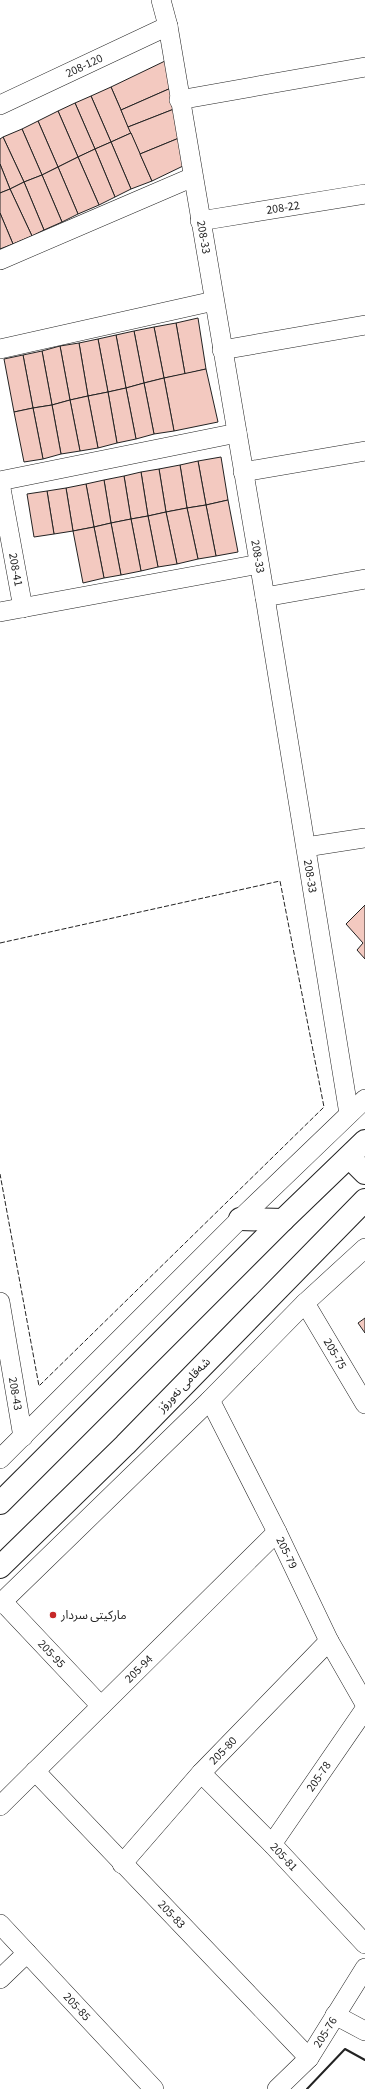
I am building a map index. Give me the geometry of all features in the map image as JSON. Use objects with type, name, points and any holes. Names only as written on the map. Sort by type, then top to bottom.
[{"type":"main road","points":[[0,1503],[365,1141]]},
{"type":"main road","points":[[349,1157],[365,1173]]},
{"type":"main road","name":"شەقامی نەورۆز","points":[[0,1567],[130,1440],[365,1200]]},
{"type":"main road","points":[[240,1219],[284,1220]]},
{"type":"street","name":"208-33","points":[[161,0],[168,26],[265,596],[349,1114]]},
{"type":"street","name":"208-120","points":[[0,105],[168,26]]},
{"type":"street","points":[[180,100],[365,67]]},
{"type":"street","points":[[0,260],[193,177]]},
{"type":"street","name":"208-22","points":[[200,221],[365,194]]},
{"type":"street","points":[[0,349],[214,301]]},
{"type":"street","points":[[222,350],[365,325]]},
{"type":"street","points":[[0,482],[237,433]]},
{"type":"street","points":[[243,472],[365,451]]},
{"type":"street","name":"208-41","points":[[0,482],[23,608]]},
{"type":"street","points":[[0,612],[259,564]]},
{"type":"street","points":[[265,596],[365,578]]},
{"type":"street","points":[[306,847],[365,838]]},
{"type":"street","points":[[0,1460],[240,1219],[365,1099]]},
{"type":"street","points":[[1,1603],[210,1400],[305,1303],[365,1248]]},
{"type":"street","name":"208-43","points":[[0,1302],[23,1437]]},
{"type":"street","name":"205-75","points":[[305,1303],[365,1404]]},
{"type":"street","name":"205-79","points":[[210,1400],[277,1532],[329,1641],[365,1704]]},
{"type":"street","name":"205-94","points":[[0,1806],[277,1532]]},
{"type":"street","name":"205-95","points":[[1,1603],[101,1706]]},
{"type":"street","name":"205-80","points":[[122,1864],[201,1773],[329,1641]]},
{"type":"street","name":"205-78","points":[[272,1844],[365,1709]]},
{"type":"street","name":"205-83","points":[[35,1771],[122,1864],[309,2058]]},
{"type":"street","name":"205-81","points":[[201,1773],[272,1844],[365,1944]]},
{"type":"street","name":"205-85","points":[[0,1924],[154,2089]]},
{"type":"street","points":[[0,1979],[27,1952]]},
{"type":"street","name":"205-76","points":[[277,2089],[309,2058],[365,1968]]},
{"type":"street","points":[[335,2015],[365,2031]]},
{"type":"building","points":[[165,61],[171,88],[121,110],[111,87]]},
{"type":"building","points":[[111,87],[131,133],[111,142],[91,96]]},
{"type":"building","points":[[171,88],[174,109],[128,127],[121,110]]},
{"type":"building","points":[[91,96],[111,142],[95,149],[75,103]]},
{"type":"building","points":[[75,103],[95,149],[78,157],[58,111]]},
{"type":"building","points":[[174,109],[179,138],[140,154],[128,127]]},
{"type":"building","points":[[58,111],[78,157],[58,167],[38,121]]},
{"type":"building","points":[[38,121],[58,167],[42,175],[22,129]]},
{"type":"building","points":[[22,129],[42,175],[24,182],[3,137]]},
{"type":"building","points":[[131,133],[152,181],[131,189],[111,142]]},
{"type":"building","points":[[3,137],[24,182],[10,189],[0,164],[0,139]]},
{"type":"building","points":[[179,138],[183,166],[152,181],[140,154]]},
{"type":"building","points":[[111,142],[131,189],[115,197],[95,149]]},
{"type":"building","points":[[95,149],[115,197],[99,205],[78,157]]},
{"type":"building","points":[[78,157],[99,205],[78,214],[58,167]]},
{"type":"building","points":[[0,164],[10,189],[0,193]]},
{"type":"building","points":[[58,167],[78,214],[62,222],[42,175]]},
{"type":"building","points":[[42,175],[62,222],[44,230],[24,182]]},
{"type":"building","points":[[24,182],[44,230],[32,236],[10,189]]},
{"type":"building","points":[[10,189],[32,236],[13,244],[0,213],[0,193]]},
{"type":"building","points":[[0,213],[13,244],[0,249]]},
{"type":"building","points":[[198,318],[206,369],[185,374],[176,323]]},
{"type":"building","points":[[176,323],[185,374],[164,378],[154,327]]},
{"type":"building","points":[[154,327],[164,378],[144,383],[134,331]]},
{"type":"building","points":[[134,331],[144,383],[126,388],[116,335]]},
{"type":"building","points":[[116,335],[126,388],[108,392],[98,339]]},
{"type":"building","points":[[98,339],[108,392],[88,396],[79,343]]},
{"type":"building","points":[[79,343],[88,396],[70,400],[60,346]]},
{"type":"building","points":[[60,346],[70,400],[52,405],[42,351]]},
{"type":"building","points":[[42,351],[52,405],[33,408],[23,355]]},
{"type":"building","points":[[23,355],[33,408],[14,412],[4,359]]},
{"type":"building","points":[[206,369],[218,422],[174,431],[164,378]]},
{"type":"building","points":[[164,378],[174,431],[154,434],[144,383]]},
{"type":"building","points":[[144,383],[154,434],[136,439],[126,388]]},
{"type":"building","points":[[126,388],[136,439],[117,443],[108,392]]},
{"type":"building","points":[[108,392],[117,443],[98,448],[88,396]]},
{"type":"building","points":[[88,396],[98,448],[80,451],[70,400]]},
{"type":"building","points":[[70,400],[80,451],[61,454],[52,405]]},
{"type":"building","points":[[52,405],[61,454],[43,459],[33,408]]},
{"type":"building","points":[[33,408],[43,459],[24,462],[14,412]]},
{"type":"building","points":[[221,457],[228,500],[206,505],[198,461]]},
{"type":"building","points":[[198,461],[206,505],[187,508],[180,465]]},
{"type":"building","points":[[180,465],[187,508],[166,512],[159,469]]},
{"type":"building","points":[[159,469],[166,512],[148,516],[141,472]]},
{"type":"building","points":[[141,472],[148,516],[131,519],[124,476]]},
{"type":"building","points":[[124,476],[131,519],[111,523],[104,480]]},
{"type":"building","points":[[104,480],[111,523],[94,527],[86,484]]},
{"type":"building","points":[[86,484],[94,527],[73,531],[66,488]]},
{"type":"building","points":[[66,488],[73,531],[54,534],[47,491]]},
{"type":"building","points":[[47,491],[54,534],[34,537],[27,494]]},
{"type":"building","points":[[228,500],[238,552],[216,556],[206,505]]},
{"type":"building","points":[[206,505],[216,556],[198,559],[187,508]]},
{"type":"building","points":[[187,508],[198,559],[177,564],[166,512]]},
{"type":"building","points":[[166,512],[177,564],[158,567],[148,516]]},
{"type":"building","points":[[148,516],[158,567],[141,571],[131,519]]},
{"type":"building","points":[[131,519],[141,571],[121,575],[111,523]]},
{"type":"building","points":[[111,523],[121,575],[104,578],[94,527]]},
{"type":"building","points":[[94,527],[104,578],[83,583],[73,531]]},
{"type":"building","points":[[365,905],[365,959],[357,950],[363,943],[346,924]]},
{"type":"building","points":[[365,1318],[365,1333],[358,1323]]},
{"type":"fence","points":[[0,943],[280,881],[324,1107],[39,1386],[0,1174]]},
{"type":"wall","points":[[307,2089],[345,2049],[365,2060]]},
{"type":"place","name":"ماركيتى سردار","points":[[53,1615]]}]
